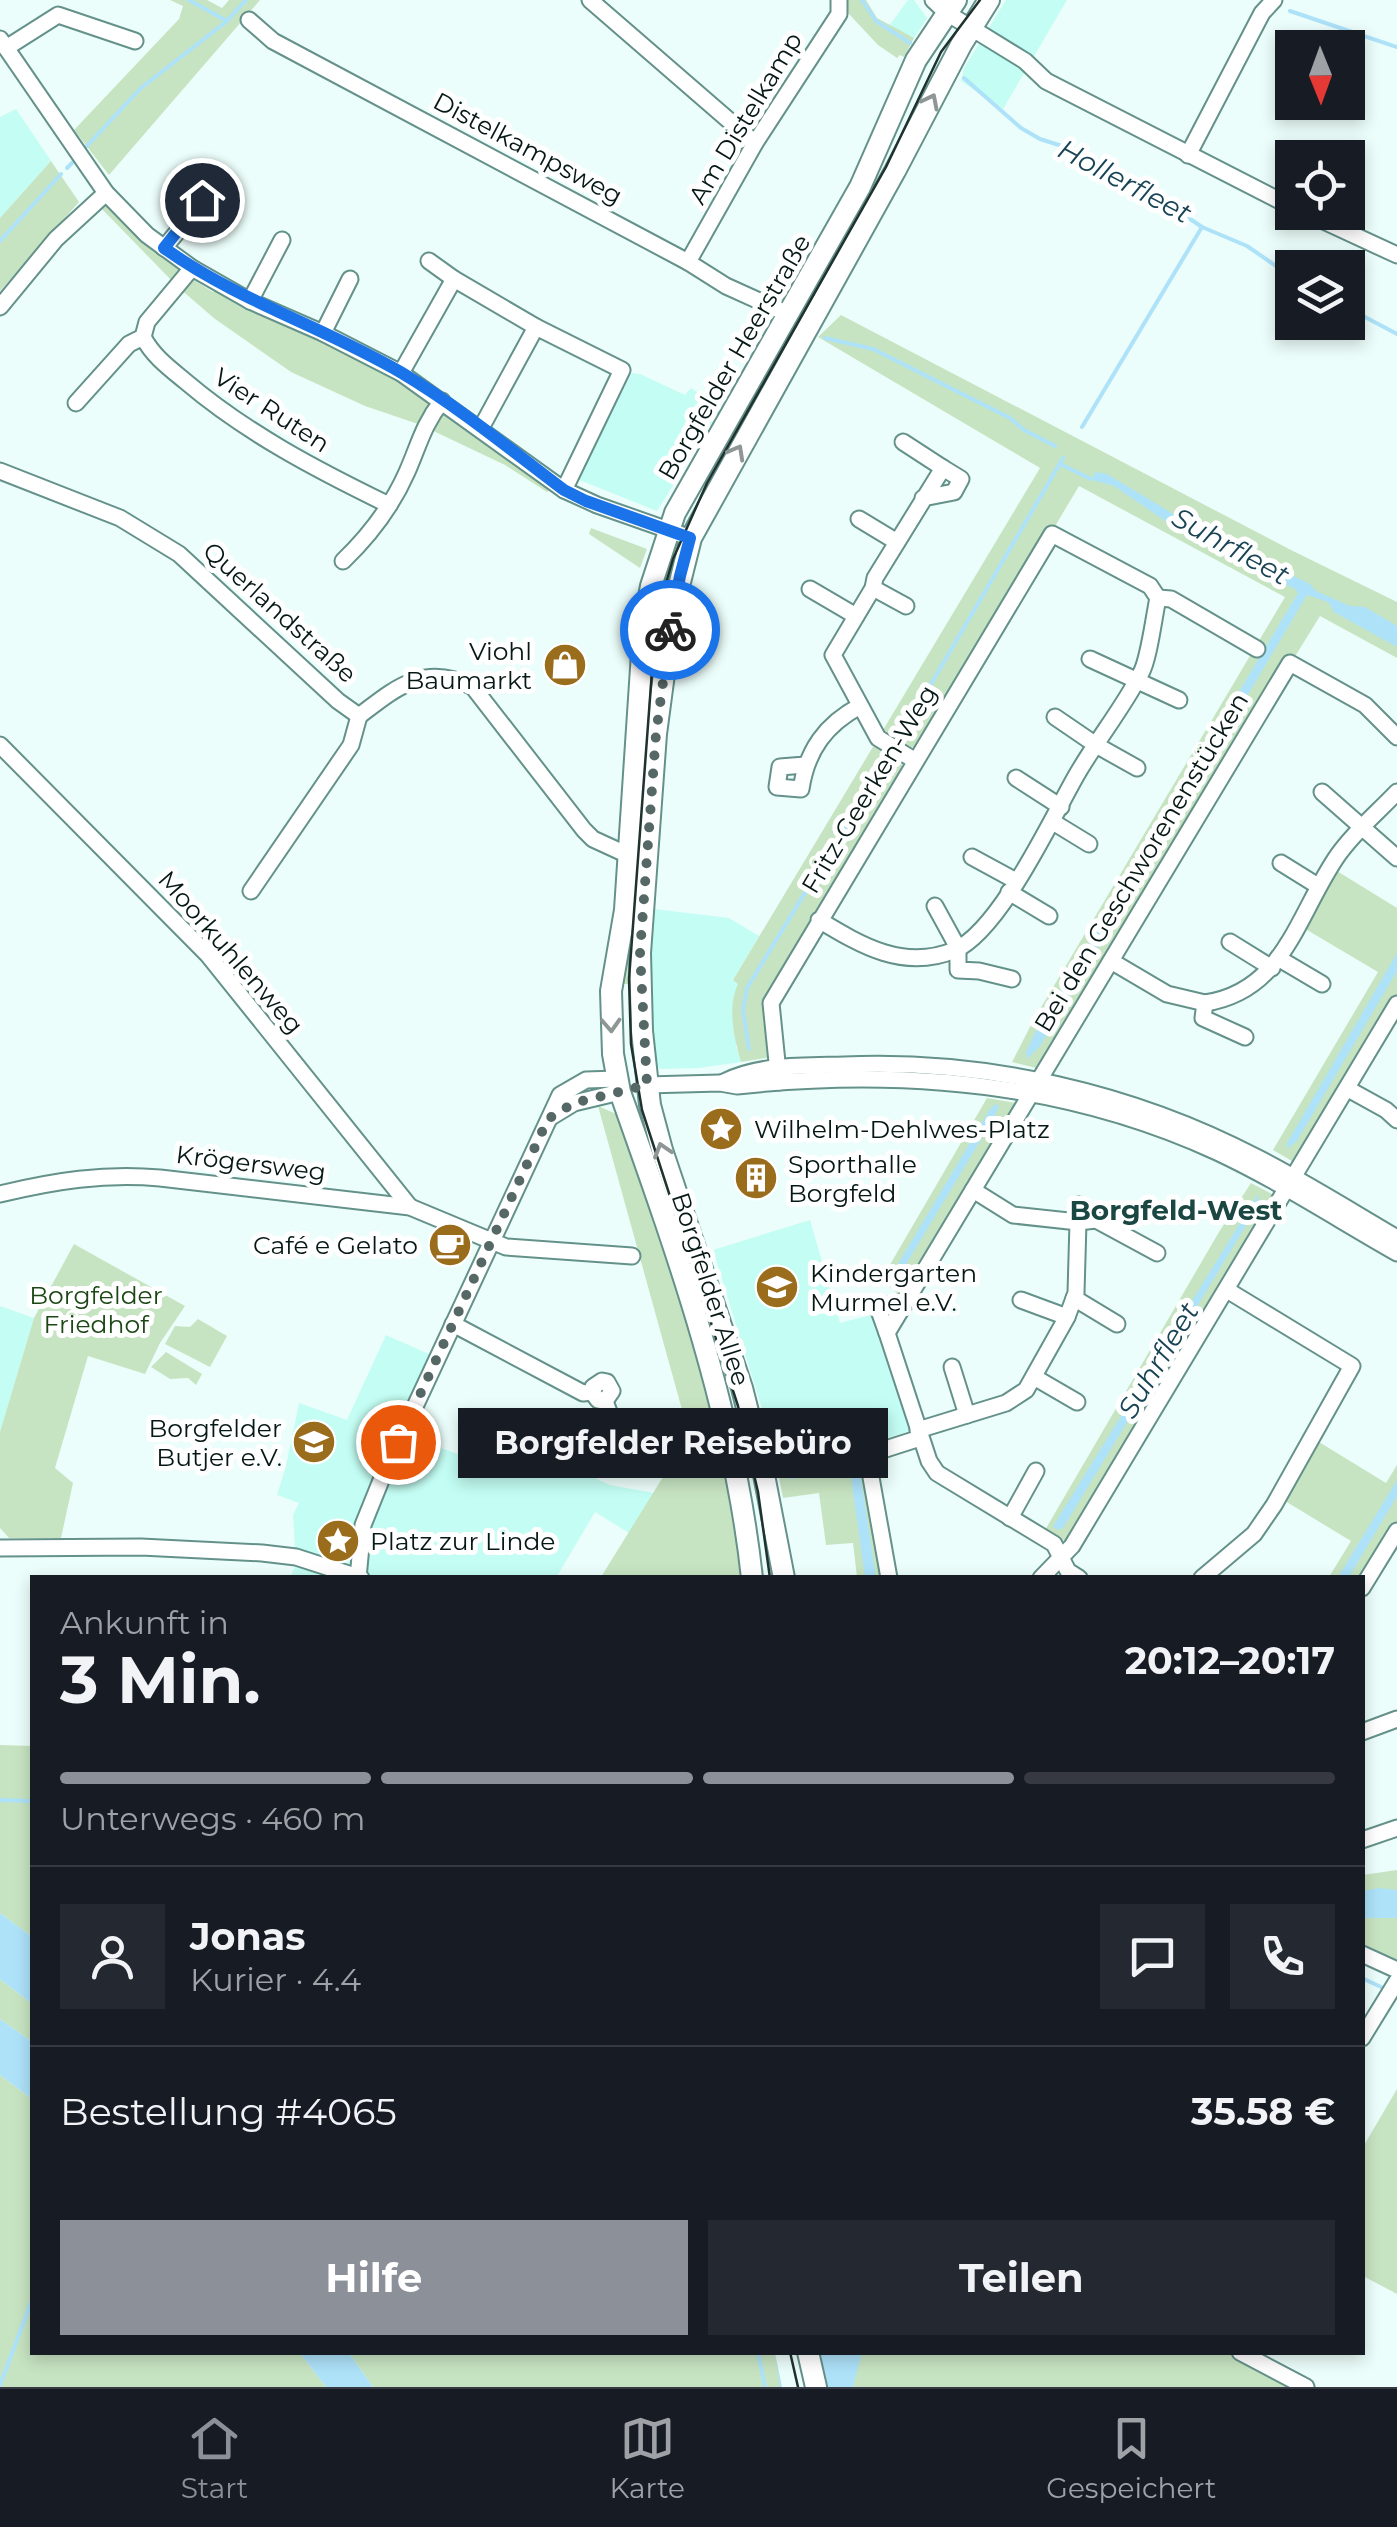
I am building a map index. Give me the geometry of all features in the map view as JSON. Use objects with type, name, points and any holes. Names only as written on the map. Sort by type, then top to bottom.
[{"type":"main road","name":"Borgfelder Heerstraße","points":[[647,1085],[640,952],[652,778],[672,614],[690,538],[989,0]]},
{"type":"main road","name":"Borgfelder Heerstraße","points":[[619,1085],[610,991],[630,856],[644,623],[668,530],[722,426],[866,174],[916,60],[946,4]]},
{"type":"main road","points":[[619,1085],[647,1085]]},
{"type":"main road","name":"Borgfelder Allee","points":[[619,1085],[721,1400],[742,1498],[752,1575]]},
{"type":"main road","name":"Borgfelder Allee","points":[[647,1085],[662,1150],[742,1388],[783,1575]]},
{"type":"main road","points":[[809,2355],[816,2387]]},
{"type":"street","points":[[590,0],[756,143]]},
{"type":"street","name":"Am Distelkamp","points":[[688,262],[756,143],[839,14],[839,0]]},
{"type":"street","points":[[1188,155],[1253,30],[1274,0]]},
{"type":"street","points":[[946,4],[972,27],[1025,60],[1046,80],[1275,198]]},
{"type":"street","points":[[134,41],[58,15],[3,44],[106,193],[130,219],[192,268],[250,301],[401,373],[564,490],[690,538]]},
{"type":"street","name":"Distelkampsweg","points":[[249,20],[273,42],[688,262],[726,286],[788,314]]},
{"type":"street","points":[[0,307],[56,240],[106,193]]},
{"type":"street","points":[[164,248],[202,200],[230,216]]},
{"type":"street","points":[[1343,230],[1397,255]]},
{"type":"street","points":[[250,301],[282,240]]},
{"type":"street","points":[[428,261],[536,327],[622,370],[564,490]]},
{"type":"street","points":[[76,403],[129,344],[142,337],[147,322],[192,268]]},
{"type":"street","points":[[401,373],[454,279]]},
{"type":"street","points":[[323,333],[350,280]]},
{"type":"street","points":[[481,428],[536,327]]},
{"type":"street","name":"Vier Ruten","points":[[142,337],[151,352],[227,414],[286,453],[389,506]]},
{"type":"street","points":[[343,562],[389,506],[408,470],[419,435],[442,400]]},
{"type":"street","points":[[903,442],[943,468],[875,578],[834,655],[878,738],[914,760]]},
{"type":"street","name":"Querlandstraße","points":[[0,472],[120,518],[179,554],[359,716],[400,684],[426,677],[458,680],[473,686],[584,830],[630,856]]},
{"type":"street","points":[[859,519],[897,542]]},
{"type":"street","name":"Fritz-Geerken-Weg","points":[[779,1075],[771,1003],[1052,534],[1150,586],[1158,598]]},
{"type":"street","points":[[810,588],[856,616]]},
{"type":"street","points":[[873,588],[906,606]]},
{"type":"street","points":[[819,920],[865,948],[885,955],[924,957],[958,948],[974,936],[1012,887],[1141,674],[1158,598],[1171,599],[1257,649]]},
{"type":"street","points":[[1090,660],[1179,700]]},
{"type":"street","name":"Bei den Geschworenenstücken","points":[[919,1434],[887,1333],[1290,664],[1365,705],[1397,737]]},
{"type":"street","points":[[805,765],[834,720],[860,706]]},
{"type":"street","points":[[251,891],[352,745],[359,716]]},
{"type":"street","points":[[1055,717],[1137,768]]},
{"type":"street","name":"Moorkuhlenweg","points":[[0,745],[208,955],[410,1206]]},
{"type":"street","points":[[1016,778],[1089,844]]},
{"type":"street","points":[[1322,792],[1397,858]]},
{"type":"street","points":[[1111,960],[1167,994],[1205,1003],[1230,1000],[1242,993],[1275,963],[1318,886],[1351,838],[1397,792]]},
{"type":"street","points":[[972,857],[1049,916]]},
{"type":"street","points":[[1281,863],[1318,886]]},
{"type":"street","points":[[935,906],[958,948],[958,970],[1012,979]]},
{"type":"street","points":[[1230,942],[1322,984]]},
{"type":"street","points":[[1205,1003],[1203,1018],[1245,1037]]},
{"type":"street","points":[[1043,1575],[1072,1546],[1397,1004]]},
{"type":"street","points":[[647,1085],[737,1086],[779,1075],[911,1078],[1089,1092],[1185,1124],[1397,1238]]},
{"type":"street","points":[[359,1575],[362,1525],[548,1119],[574,1103],[619,1085]]},
{"type":"street","points":[[1348,1089],[1397,1120]]},
{"type":"street","name":"Krögersweg","points":[[0,1194],[65,1179],[130,1175],[410,1206],[490,1242],[520,1250],[632,1256]]},
{"type":"street","points":[[1291,1183],[1397,1253]]},
{"type":"street","points":[[972,1190],[1014,1215],[1078,1214],[1096,1220],[1158,1253]]},
{"type":"street","points":[[887,1575],[867,1455],[1006,1403],[1026,1390],[1068,1317],[1074,1298],[1078,1214]]},
{"type":"street","points":[[1206,1575],[1246,1542],[1264,1520],[1352,1366],[1226,1290]]},
{"type":"street","points":[[1074,1298],[1118,1324]]},
{"type":"street","points":[[1021,1300],[1068,1317]]},
{"type":"street","points":[[453,1324],[583,1393],[599,1396],[612,1420],[648,1437]]},
{"type":"street","points":[[952,1367],[967,1415]]},
{"type":"street","points":[[1034,1378],[1076,1402]]},
{"type":"street","points":[[919,1434],[928,1461],[937,1472],[1054,1544],[1075,1575]]},
{"type":"street","points":[[1010,1518],[1036,1471]]},
{"type":"street","points":[[1365,1583],[1397,1531]]},
{"type":"street","points":[[0,1548],[141,1547],[262,1553],[296,1557],[353,1575]]},
{"type":"street","points":[[1365,1731],[1397,1720]]},
{"type":"street","points":[[1365,1839],[1397,1828]]},
{"type":"street","points":[[1365,1955],[1397,1970]]},
{"type":"street","points":[[1365,2033],[1397,1980]]},
{"type":"street","points":[[1246,2355],[1306,2387]]},
{"type":"shaded area","points":[[908,0],[914,0],[927,18],[914,38],[889,26]]},
{"type":"shaded area","points":[[1006,0],[1067,0],[1003,109],[961,81],[964,68]]},
{"type":"shaded area","points":[[16,109],[51,161],[0,218],[0,117]]},
{"type":"shaded area","points":[[632,373],[685,395],[691,388],[721,408],[657,511],[577,479]]},
{"type":"shaded area","points":[[654,909],[729,918],[759,936],[733,980],[739,984],[736,1046],[741,1062],[699,1068],[660,1069],[657,1065],[651,1032],[649,966]]},
{"type":"shaded area","points":[[810,1220],[840,1323],[871,1315],[909,1431],[860,1447],[792,1455],[789,1438],[772,1441],[713,1250]]},
{"type":"shaded area","points":[[0,1306],[34,1318],[0,1432]]},
{"type":"shaded area","points":[[386,1335],[440,1359],[404,1435],[458,1454],[464,1443],[542,1468],[547,1456],[610,1485],[654,1493],[629,1533],[595,1512],[558,1575],[291,1575],[296,1565],[293,1515],[299,1503],[277,1495],[299,1403],[347,1420]]},
{"type":"green space","points":[[170,0],[207,0],[222,8],[229,0],[260,0],[109,175],[74,130],[179,19],[183,6]]},
{"type":"green space","points":[[836,0],[866,0],[877,18],[914,38],[904,57],[897,58],[878,45]]},
{"type":"green space","points":[[51,161],[79,202],[0,291],[0,218]]},
{"type":"green space","points":[[104,203],[179,267],[180,276],[175,284],[99,206]]},
{"type":"green space","points":[[192,279],[213,292],[215,289],[325,339],[405,382],[430,399],[421,425],[365,406],[291,372],[215,319],[179,288]]},
{"type":"green space","points":[[841,315],[1397,602],[1397,658],[1320,616],[1040,1069],[1012,1062],[1285,597],[1079,486],[1054,528],[1050,527],[917,747],[905,748],[883,730],[1040,468],[818,337]]},
{"type":"green space","points":[[446,411],[551,488],[547,492],[505,465],[427,428],[437,415]]},
{"type":"green space","points":[[591,528],[647,549],[640,568],[589,534]]},
{"type":"green space","points":[[664,553],[676,557],[635,984],[619,984],[643,667]]},
{"type":"green space","points":[[874,745],[900,759],[904,771],[768,997],[772,1057],[741,1062],[732,1012],[738,984],[733,980]]},
{"type":"green space","points":[[1337,871],[1397,908],[1397,998],[1297,1164],[1273,1150],[1378,972],[1302,927]]},
{"type":"green space","points":[[987,1098],[1016,1103],[1013,1113],[901,1296],[886,1284],[884,1275]]},
{"type":"green space","points":[[598,1106],[621,1116],[706,1372],[746,1575],[602,1575],[689,1435]]},
{"type":"green space","points":[[1251,1183],[1276,1196],[1070,1541],[1060,1540],[1045,1530]]},
{"type":"green space","name":"Borgfelder Friedhof","points":[[74,1244],[185,1306],[145,1374],[88,1356],[55,1468],[73,1483],[61,1538],[9,1538],[0,1528],[0,1432],[34,1318]]},
{"type":"green space","points":[[198,1319],[227,1336],[210,1367],[165,1344],[175,1326],[190,1327]]},
{"type":"green space","points":[[166,1352],[202,1374],[196,1385],[188,1378],[170,1379],[151,1367]]},
{"type":"green space","points":[[1319,1442],[1386,1483],[1397,1465],[1397,1521],[1365,1576],[1330,1575],[1351,1541],[1285,1501]]},
{"type":"green space","points":[[862,1455],[883,1575],[857,1575],[853,1543],[826,1545],[819,1493],[783,1498],[777,1467]]},
{"type":"green space","points":[[0,1745],[30,1746],[30,1936],[0,1913]]},
{"type":"green space","points":[[1397,1870],[1397,1963],[1365,1948],[1365,1875]]},
{"type":"green space","points":[[0,1979],[30,2002],[30,2041],[0,2019]]},
{"type":"green space","points":[[0,2075],[30,2098],[30,2355],[302,2355],[326,2387],[0,2387]]},
{"type":"green space","points":[[1397,2089],[1397,2294],[1365,2277],[1365,2144]]},
{"type":"green space","points":[[350,2355],[1232,2355],[1292,2387],[373,2387]]},
{"type":"water","points":[[1095,472],[1107,474],[1210,536],[1310,584],[1316,591],[1350,606],[1365,607],[1397,626],[1397,647],[1334,612],[1328,602],[1307,595],[1040,1046],[1027,1059],[1026,1052],[1035,1033],[1298,593],[1186,535],[1114,486],[1092,480]]},
{"type":"water","points":[[1397,953],[1397,971],[1297,1141],[1287,1149],[1287,1143]]},
{"type":"water","points":[[996,1104],[999,1106],[994,1118],[902,1271],[898,1264]]},
{"type":"water","points":[[1258,1194],[1259,1204],[1063,1528],[1053,1527],[1055,1523]]},
{"type":"water","points":[[837,1465],[857,1470],[876,1575],[865,1575],[851,1478],[836,1472],[790,1479],[789,1473]]},
{"type":"water","points":[[1397,1480],[1397,1496],[1350,1575],[1339,1575]]},
{"type":"water","points":[[1397,1890],[1397,1918],[1365,1918],[1365,1891]]},
{"type":"water","points":[[0,1913],[30,1936],[30,2002],[0,1979]]},
{"type":"water","points":[[0,2019],[30,2041],[30,2098],[0,2075]]},
{"type":"water","points":[[302,2355],[350,2355],[373,2387],[326,2387]]},
{"type":"water","points":[[775,2355],[861,2355],[853,2387],[780,2387]]},
{"type":"pier","points":[[775,2355],[820,2355],[828,2387],[782,2387]]},
{"type":"waterway","points":[[189,0],[227,21]]},
{"type":"waterway","points":[[84,149],[141,88],[227,21],[246,0]]},
{"type":"waterway","name":"Hollerfleet","points":[[862,0],[876,21],[910,43]]},
{"type":"waterway","points":[[1290,11],[1397,47]]},
{"type":"waterway","name":"Hollerfleet","points":[[964,78],[1021,128],[1110,165],[1202,227],[1247,246],[1275,265]]},
{"type":"waterway","points":[[67,168],[73,162]]},
{"type":"waterway","points":[[0,241],[61,174]]},
{"type":"waterway","points":[[1082,427],[1202,227]]},
{"type":"waterway","name":"Hollerfleet","points":[[1365,317],[1397,334]]},
{"type":"waterway","points":[[825,338],[873,349],[1010,418],[1055,446]]},
{"type":"waterway","points":[[900,737],[1063,458]]},
{"type":"waterway","name":"Suhrfleet","points":[[1060,464],[1091,479]]},
{"type":"waterway","points":[[749,1049],[743,1010],[747,988],[887,758]]},
{"type":"waterway","points":[[0,1800],[30,1801]]},
{"type":"waterway","points":[[1365,1979],[1383,1988]]},
{"type":"waterway","points":[[0,2385],[30,2305]]},
{"type":"waterway","points":[[759,2355],[765,2387]]},
{"type":"tram line","points":[[770,1575],[758,1492],[738,1406],[642,1110],[631,1044],[629,979],[656,618],[673,559],[707,483],[886,167],[941,52],[980,0]]},
{"type":"tram line","points":[[791,2355],[798,2387]]},
{"type":"way so far","points":[[398,1442],[548,1119],[574,1103],[647,1085],[640,952],[656,734],[670,630]]},
{"type":"place","name":"Viohl Baumarkt","points":[[565,665]]},
{"type":"place","name":"Wilhelm-Dehlwes-Platz","points":[[721,1129]]},
{"type":"place","name":"Sporthalle Borgfeld","points":[[756,1178]]},
{"type":"place","name":"Café e Gelato","points":[[450,1245]]},
{"type":"place","name":"Kindergarten Murmel e.V.","points":[[777,1287]]},
{"type":"place","name":"Borgfelder Butjer e.V.","points":[[314,1442]]},
{"type":"place","name":"Borgfelder Reisebüro","points":[[398,1442]]},
{"type":"place","name":"Platz zur Linde","points":[[338,1541]]},
{"type":"district","name":"Borgfeld-West","points":[[1176,1210]]},
{"type":"route","points":[[202,200],[164,248],[192,268],[250,301],[401,373],[564,490],[690,538],[670,630]]}]
